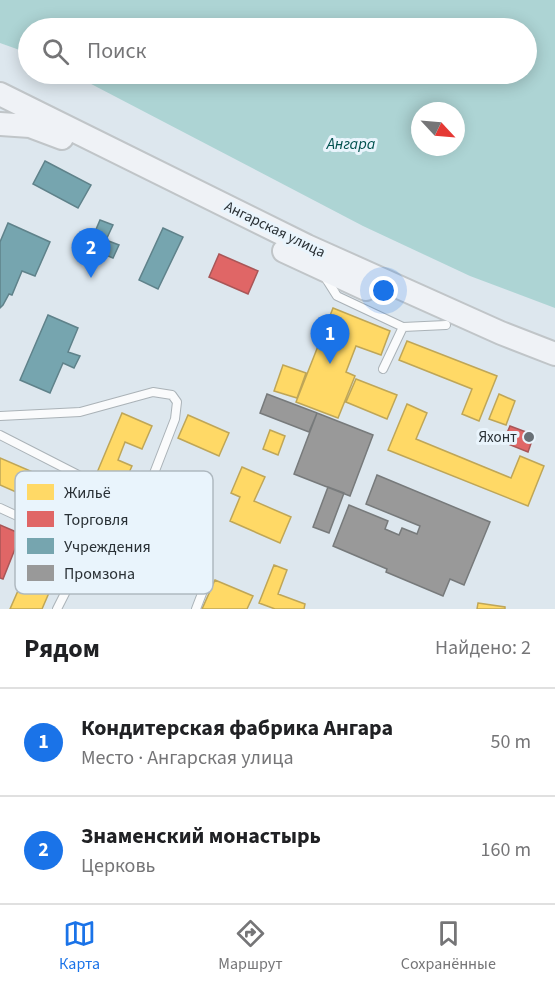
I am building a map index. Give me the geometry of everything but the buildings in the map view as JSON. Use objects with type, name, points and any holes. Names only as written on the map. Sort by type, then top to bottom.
[{"type":"main road","name":"Ангарская улица","points":[[0,94],[307,246],[501,333],[555,354]]},
{"type":"main road","name":"Ангарская улица","points":[[0,124],[30,126],[54,134],[319,269],[446,325],[555,369]]},
{"type":"lane","points":[[319,269],[337,296],[403,327],[446,325]]},
{"type":"lane","points":[[383,369],[403,327]]},
{"type":"lane","points":[[0,416],[80,412],[153,392],[172,395],[177,402],[175,419],[155,471]]},
{"type":"lane","points":[[0,435],[70,471]]},
{"type":"lane","points":[[0,508],[15,515]]},
{"type":"lane","points":[[57,609],[64,594]]},
{"type":"lane","points":[[196,609],[203,594]]},
{"type":"water","name":"Ангара","points":[[0,0],[555,0],[555,308],[470,276],[363,226],[91,84],[537,84],[537,18],[18,18],[18,49],[0,43]]},
{"type":"place","name":"Знаменский монастырь","points":[[91,278]]},
{"type":"place","name":"Кондитерская фабрика Ангара","points":[[330,364]]},
{"type":"place","name":"Яхонт","points":[[529,437]]}]
